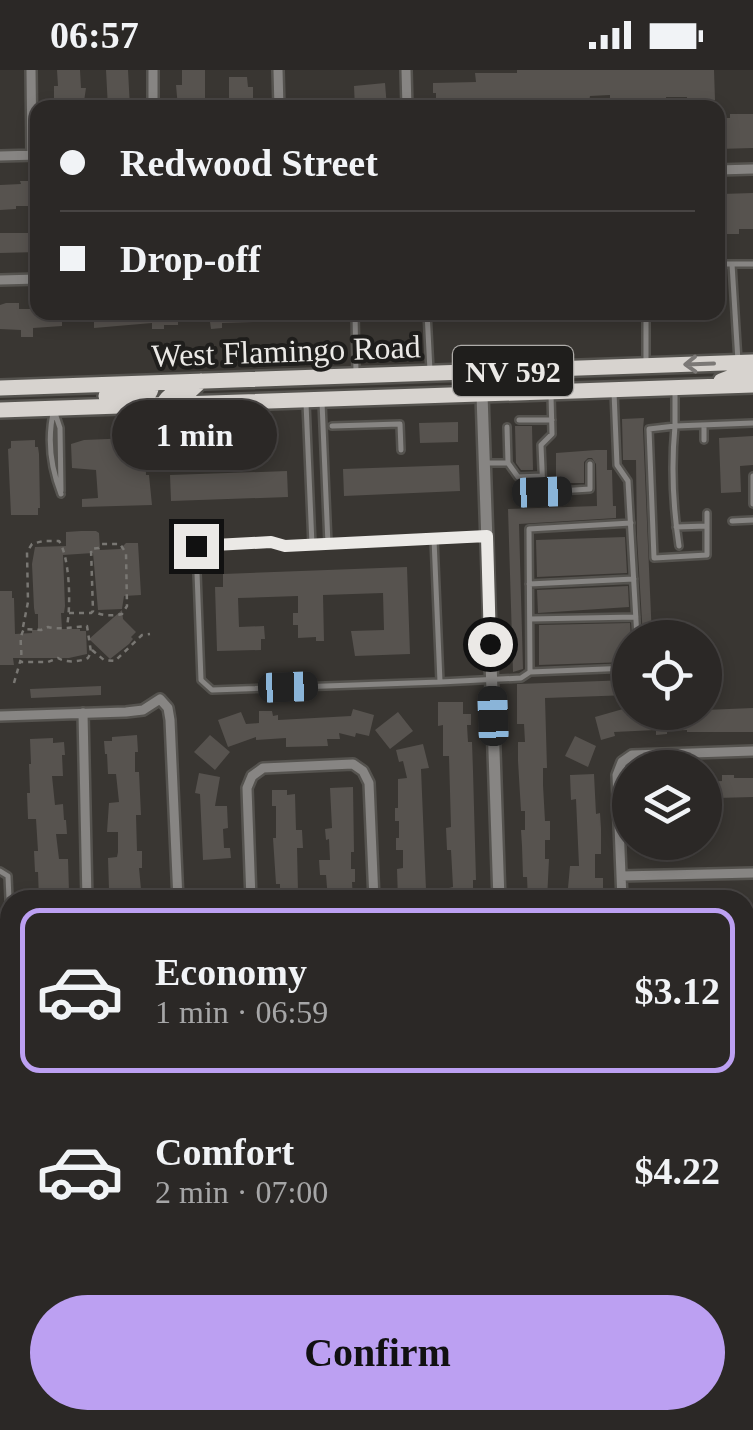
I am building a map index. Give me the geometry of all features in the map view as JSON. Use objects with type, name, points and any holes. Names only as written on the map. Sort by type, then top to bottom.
[{"type":"main road","name":"West Flamingo Road","points":[[0,388],[746,362]]},
{"type":"main road","points":[[646,366],[647,388]]},
{"type":"main road","points":[[482,394],[485,386],[494,381],[542,379],[566,369],[575,379],[606,390]]},
{"type":"main road","points":[[422,396],[446,385],[465,382],[473,372]]},
{"type":"main road","points":[[708,386],[740,374],[753,374]]},
{"type":"main road","points":[[380,375],[396,397]]},
{"type":"main road","points":[[163,405],[168,396],[188,393],[201,381]]},
{"type":"main road","points":[[54,408],[91,397],[144,395],[153,384]]},
{"type":"main road","name":"West Flamingo Road","points":[[0,410],[753,385]]},
{"type":"street","points":[[31,70],[32,100]]},
{"type":"street","points":[[153,70],[153,100]]},
{"type":"street","points":[[278,70],[279,100]]},
{"type":"street","points":[[406,70],[408,100]]},
{"type":"street","points":[[0,156],[30,155]]},
{"type":"street","points":[[725,170],[753,169]]},
{"type":"street","points":[[0,280],[30,279]]},
{"type":"street","points":[[482,394],[500,890]]},
{"type":"street","points":[[0,716],[143,710],[160,699],[168,708],[170,720],[178,890]]},
{"type":"street","points":[[83,714],[87,890]]},
{"type":"street","points":[[622,890],[617,775],[622,762],[632,755],[753,751]]},
{"type":"street","points":[[250,890],[247,788],[252,776],[263,768],[353,764],[363,771],[369,783],[374,890]]},
{"type":"street","points":[[621,876],[753,873]]},
{"type":"lane","points":[[725,264],[753,264]]},
{"type":"lane","points":[[732,264],[746,362]]},
{"type":"lane","points":[[354,320],[356,376]]},
{"type":"lane","points":[[427,320],[430,374]]},
{"type":"lane","points":[[646,320],[646,366]]},
{"type":"lane","points":[[675,388],[672,456],[679,546]]},
{"type":"lane","points":[[606,390],[617,465],[628,481],[636,620]]},
{"type":"lane","points":[[551,392],[552,434],[541,444],[542,492],[590,490],[590,464]]},
{"type":"lane","points":[[314,400],[328,544]]},
{"type":"lane","points":[[312,545],[314,400]]},
{"type":"lane","points":[[209,404],[212,456]]},
{"type":"lane","points":[[54,408],[60,428],[61,494],[53,473],[50,444],[54,408]]},
{"type":"lane","points":[[519,420],[552,420]]},
{"type":"lane","points":[[707,512],[707,555],[654,558],[650,429],[753,423]]},
{"type":"lane","points":[[332,426],[400,424],[401,450]]},
{"type":"lane","points":[[704,424],[704,440]]},
{"type":"lane","points":[[506,427],[508,462],[518,478],[542,476]]},
{"type":"lane","points":[[484,462],[508,462]]},
{"type":"lane","points":[[753,476],[753,504]]},
{"type":"lane","points":[[732,521],[753,520]]},
{"type":"lane","points":[[530,672],[528,529],[631,524]]},
{"type":"lane","points":[[676,527],[707,526]]},
{"type":"lane","points":[[487,536],[285,546],[271,542],[196,546],[201,680],[212,690],[492,680],[522,678],[530,672],[612,669]]},
{"type":"lane","points":[[434,539],[440,682]]},
{"type":"lane","points":[[529,584],[634,579]]},
{"type":"lane","points":[[530,620],[636,617]]},
{"type":"path","points":[[14,683],[23,654],[20,643],[28,602],[27,552],[36,542],[59,542],[64,548],[69,613],[66,626]]},
{"type":"path","points":[[102,544],[120,544],[126,553],[127,606],[118,615],[93,611],[91,549],[102,544]]},
{"type":"path","points":[[69,613],[93,611]]},
{"type":"path","points":[[20,662],[48,662],[57,658],[63,662],[82,661],[91,655],[87,626],[24,629]]},
{"type":"path","points":[[91,649],[104,660],[116,661],[142,635],[150,634]]},
{"type":"building","points":[[57,70],[80,70],[81,88],[86,88],[84,100],[54,100],[54,86],[58,86]]},
{"type":"building","points":[[106,70],[128,70],[130,100],[108,100]]},
{"type":"building","points":[[182,70],[205,70],[205,100],[177,100],[176,85],[182,85]]},
{"type":"building","points":[[714,70],[715,100],[610,99],[610,95],[590,96],[589,100],[436,100],[433,93],[433,83],[476,82],[475,73]]},
{"type":"building","points":[[229,77],[247,77],[248,87],[253,87],[253,100],[229,100]]},
{"type":"building","points":[[385,83],[386,100],[355,100],[354,86]]},
{"type":"building","points":[[730,114],[753,114],[753,148],[725,149],[725,118],[730,118]]},
{"type":"building","points":[[20,181],[30,181],[30,206],[0,210],[0,185],[21,184]]},
{"type":"building","points":[[753,193],[753,229],[725,234],[725,194]]},
{"type":"building","points":[[0,233],[30,233],[30,252],[0,253]]},
{"type":"building","points":[[19,303],[19,309],[30,309],[30,320],[62,320],[62,326],[33,328],[33,337],[21,337],[21,330],[0,329],[0,305]]},
{"type":"building","points":[[94,320],[254,320],[222,323],[222,328],[211,329],[210,322],[178,322],[164,325],[164,329],[152,329],[152,323],[94,328]]},
{"type":"building","points":[[644,418],[651,620],[642,620],[636,460],[623,460],[622,419]]},
{"type":"building","points":[[458,422],[458,442],[420,443],[419,423]]},
{"type":"building","points":[[515,426],[532,426],[533,470],[521,470],[516,463]]},
{"type":"building","points":[[753,436],[753,465],[740,466],[741,492],[721,493],[719,438]]},
{"type":"building","points":[[131,438],[145,441],[152,505],[82,507],[82,499],[98,498],[96,470],[72,468],[71,444]]},
{"type":"building","points":[[35,440],[39,454],[38,515],[11,515],[8,449],[11,441]]},
{"type":"building","points":[[607,450],[616,518],[519,524],[523,669],[513,672],[508,509],[597,506],[596,464],[592,458],[584,462],[584,483],[556,483],[556,453]]},
{"type":"building","points":[[459,465],[460,491],[344,496],[343,469]]},
{"type":"building","points":[[287,471],[288,497],[171,501],[170,475]]},
{"type":"building","points":[[96,531],[100,550],[138,543],[141,595],[124,596],[122,609],[98,610],[93,553],[63,555],[62,629],[86,631],[87,654],[69,658],[13,658],[14,665],[0,665],[0,591],[12,591],[15,634],[38,630],[32,564],[35,547],[66,546],[66,532]]},
{"type":"building","points":[[625,537],[627,573],[537,577],[536,540]]},
{"type":"building","points":[[407,567],[410,654],[355,656],[351,631],[384,630],[383,593],[323,595],[324,641],[316,641],[316,637],[298,638],[293,613],[298,613],[298,596],[238,598],[239,627],[264,626],[261,650],[217,651],[215,587],[223,587],[223,574]]},
{"type":"building","points":[[628,586],[629,607],[538,613],[537,590]]},
{"type":"building","points":[[122,610],[123,619],[136,632],[129,644],[110,659],[89,639]]},
{"type":"building","points":[[612,623],[612,663],[539,665],[539,625]]},
{"type":"building","points":[[612,681],[612,696],[545,698],[547,768],[543,768],[543,785],[545,821],[550,821],[550,840],[545,840],[545,859],[549,859],[547,890],[528,890],[527,877],[523,877],[521,830],[525,830],[525,811],[521,811],[518,742],[525,742],[524,724],[517,724],[517,684]]},
{"type":"building","points":[[101,686],[101,695],[31,698],[30,689]]},
{"type":"building","points":[[438,702],[463,702],[463,714],[471,714],[471,725],[467,725],[468,742],[472,742],[476,880],[473,890],[449,890],[453,887],[446,828],[451,827],[449,756],[443,756],[443,725],[438,726]]},
{"type":"building","points":[[753,708],[753,732],[687,732],[722,730],[722,709]]},
{"type":"building","points":[[353,709],[374,715],[369,736],[339,733],[340,739],[327,739],[328,746],[286,747],[286,738],[256,737],[228,747],[218,720],[241,712],[246,724],[259,723],[259,711],[272,711],[278,720],[351,716]]},
{"type":"building","points":[[398,712],[413,731],[390,749],[375,730]]},
{"type":"building","points":[[612,712],[612,730],[656,730],[614,732],[615,736],[601,740],[595,717]]},
{"type":"building","points":[[137,735],[135,772],[139,772],[141,815],[136,815],[137,851],[142,851],[141,890],[109,890],[108,858],[117,857],[118,832],[107,832],[109,803],[119,802],[116,774],[108,774],[105,754],[104,741],[112,741],[112,737]]},
{"type":"building","points":[[210,735],[230,752],[215,770],[194,752]]},
{"type":"building","points":[[575,736],[596,746],[588,767],[565,756]]},
{"type":"building","points":[[53,738],[53,743],[64,742],[63,776],[52,776],[55,805],[63,804],[66,820],[67,834],[56,834],[59,859],[68,859],[69,890],[39,890],[34,851],[38,851],[36,819],[28,819],[30,739]]},
{"type":"building","points":[[423,744],[429,768],[421,769],[426,890],[398,890],[397,869],[403,868],[403,850],[396,850],[399,821],[395,821],[395,808],[398,779],[407,778],[396,750]]},
{"type":"building","points":[[199,773],[220,777],[215,806],[227,806],[224,848],[230,848],[231,858],[203,860],[200,794],[195,793]]},
{"type":"building","points":[[594,774],[596,814],[600,813],[601,828],[601,854],[595,854],[595,878],[603,878],[603,890],[568,888],[570,866],[579,866],[576,799],[571,800],[570,775]]},
{"type":"building","points":[[722,775],[753,778],[753,797],[722,798]]},
{"type":"building","points":[[353,787],[352,890],[327,890],[326,875],[320,875],[319,860],[330,860],[325,829],[332,828],[330,788]]},
{"type":"building","points":[[272,790],[295,794],[296,830],[302,830],[303,848],[297,848],[298,890],[280,890],[280,884],[276,884],[276,806],[272,806]]},
{"type":"route","points":[[196,546],[271,542],[285,546],[487,536],[490,644]]}]
